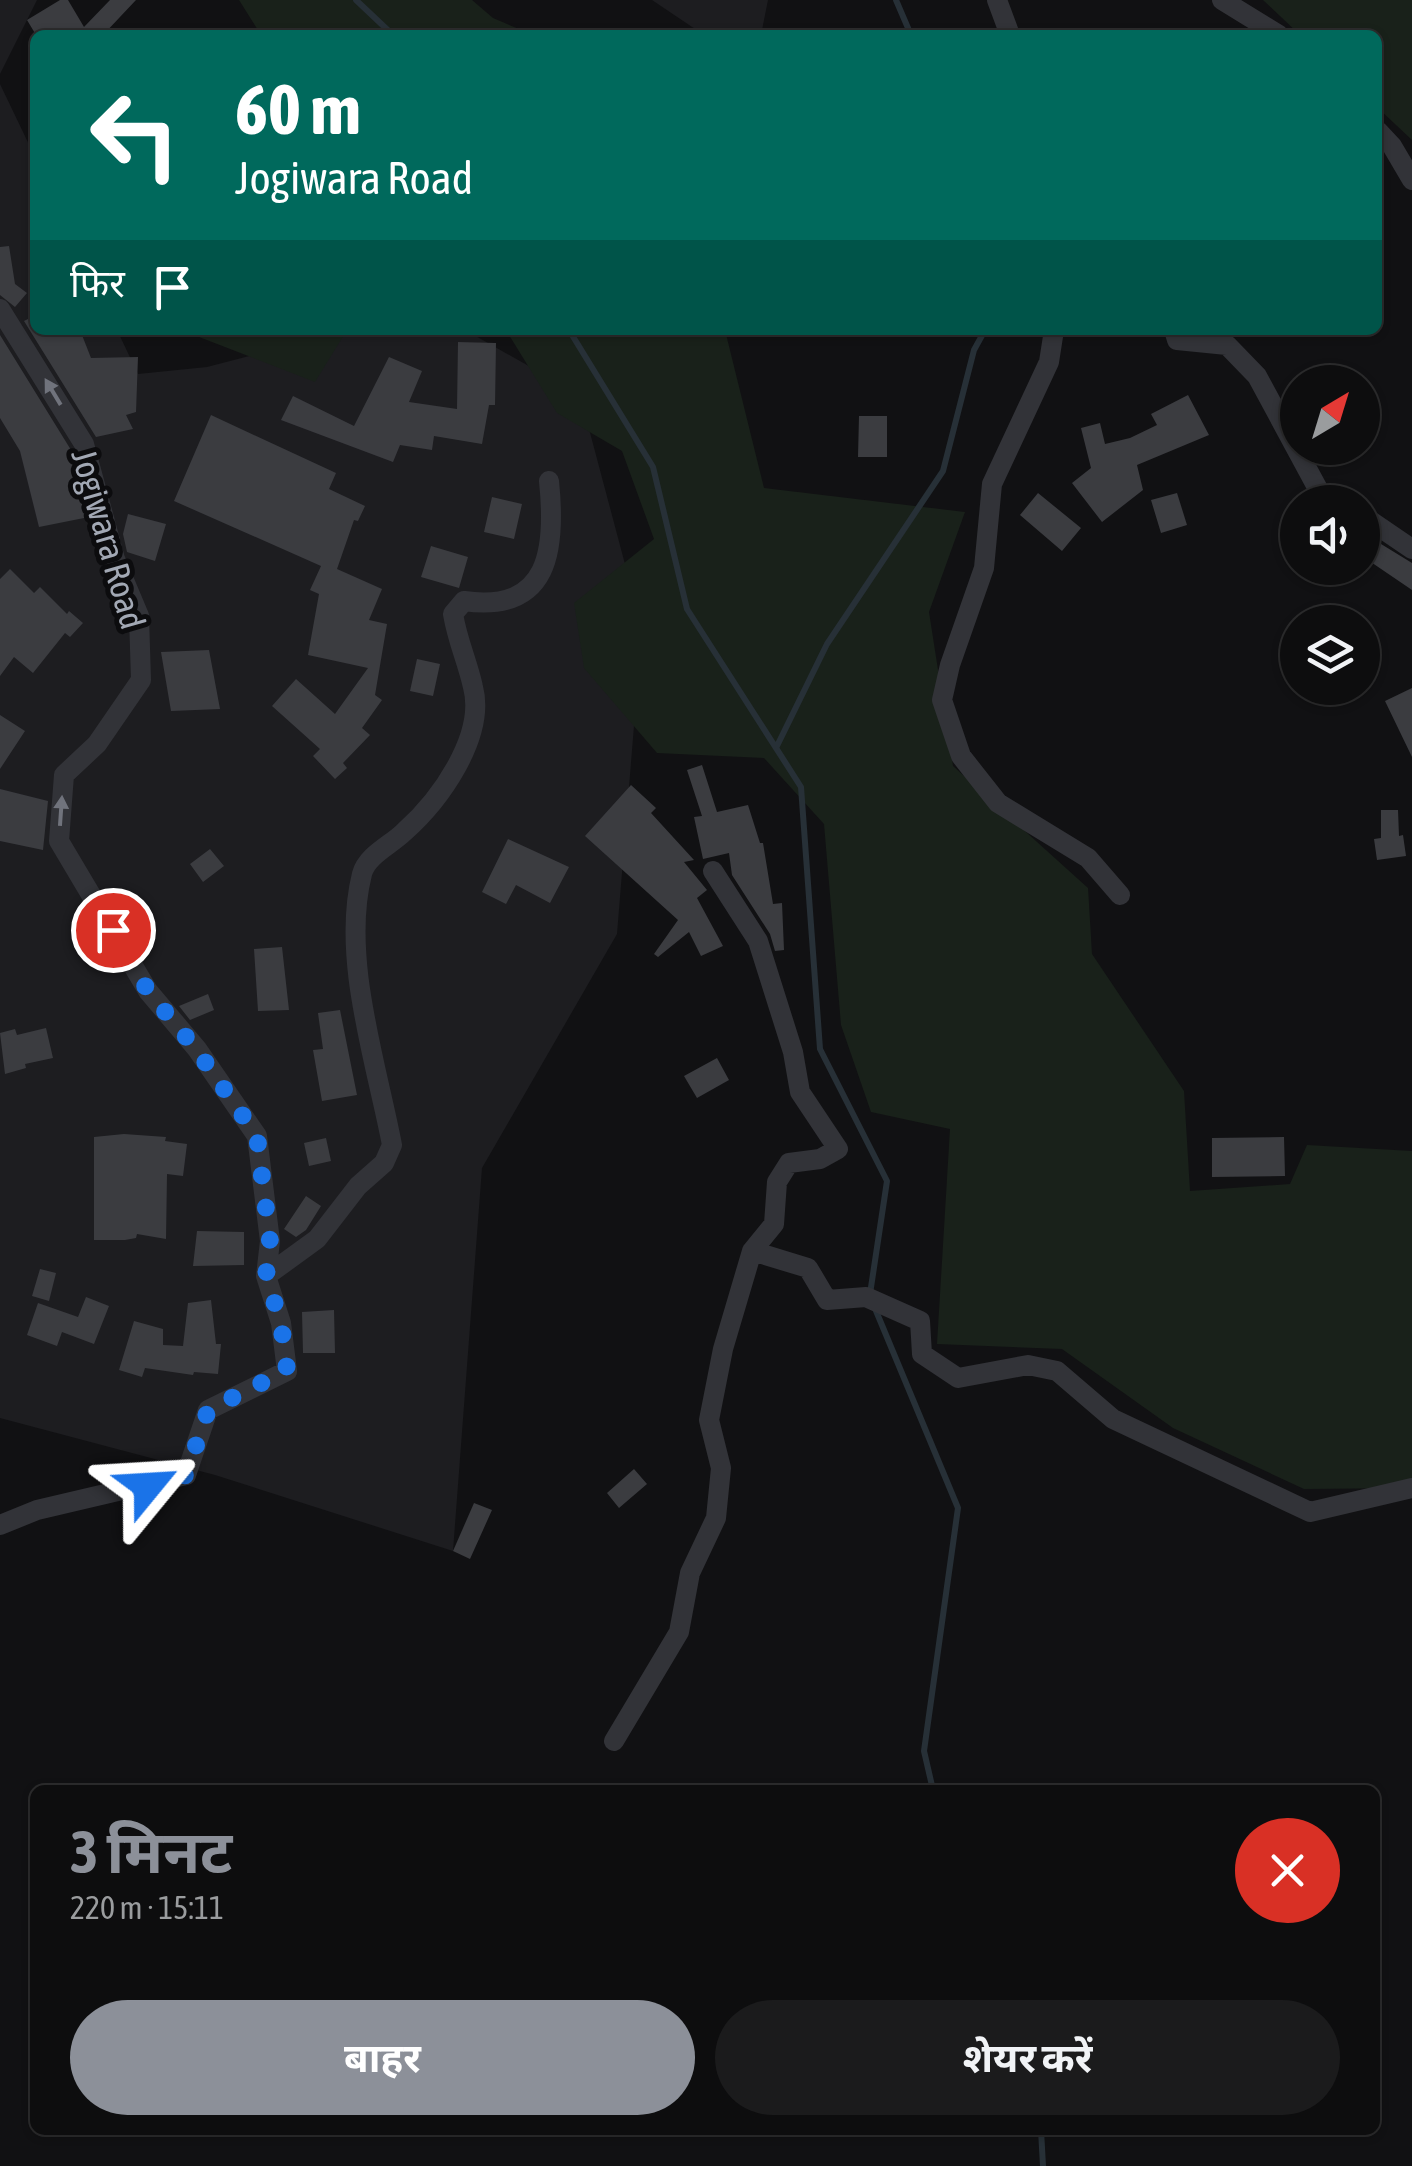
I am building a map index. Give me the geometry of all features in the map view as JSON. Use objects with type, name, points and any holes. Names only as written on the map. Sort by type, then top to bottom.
[{"type":"street","points":[[997,0],[1008,30]]},
{"type":"street","points":[[1222,0],[1271,30]]},
{"type":"street","points":[[1382,135],[1412,180]]},
{"type":"street","name":"Jogiwara Road","points":[[0,308],[84,444],[114,560],[139,616],[141,680],[97,744],[64,775],[59,841],[148,991],[196,1049],[257,1136],[270,1241],[266,1276],[281,1323],[287,1370],[208,1410],[186,1475],[37,1510],[0,1524]]},
{"type":"street","points":[[1053,335],[1049,362],[992,484],[984,568],[950,664],[942,700],[961,756],[998,803],[1088,858],[1120,896]]},
{"type":"street","points":[[1176,335],[1177,340],[1227,345],[1258,376],[1316,485]]},
{"type":"street","points":[[266,1276],[317,1239],[358,1186],[384,1163],[392,1144],[353,954],[362,871],[372,857],[435,804],[470,737],[475,690],[459,649],[454,614],[464,601],[497,605],[527,591],[548,559],[553,520],[549,481]]},
{"type":"street","points":[[1380,527],[1412,549]]},
{"type":"street","points":[[614,1741],[679,1632],[690,1573],[716,1518],[721,1468],[710,1420],[722,1350],[752,1251],[774,1224],[777,1182],[789,1163],[820,1159],[838,1149],[800,1092],[793,1052],[758,942],[713,870]]},
{"type":"street","points":[[752,1251],[808,1268],[827,1300],[866,1297],[920,1322],[922,1354],[958,1378],[1028,1364],[1057,1370],[1113,1419],[1220,1473],[1310,1512],[1412,1488]]},
{"type":"shaded area","points":[[0,0],[37,0],[0,74]]},
{"type":"shaded area","points":[[239,0],[472,0],[493,18],[521,30],[258,30]]},
{"type":"shaded area","points":[[652,0],[768,0],[762,30],[697,30]]},
{"type":"shaded area","points":[[1263,0],[1412,0],[1412,140],[1382,112],[1382,30],[1295,30]]},
{"type":"shaded area","points":[[0,84],[30,147],[30,335],[119,335],[138,374],[207,367],[330,335],[474,335],[580,395],[642,628],[617,934],[482,1168],[453,1551],[215,1475],[0,1418]]},
{"type":"shaded area","points":[[194,335],[344,335],[315,382]]},
{"type":"shaded area","points":[[509,335],[726,335],[764,488],[965,512],[929,612],[953,766],[1088,888],[1092,954],[1184,1091],[1190,1191],[1290,1184],[1307,1145],[1412,1151],[1412,1488],[1304,1489],[1173,1428],[1062,1349],[937,1344],[950,1129],[871,1112],[841,1025],[824,824],[764,758],[657,753],[584,668],[574,603],[654,539],[622,451],[557,413]]},
{"type":"building","points":[[60,0],[68,0],[84,27],[110,0],[136,0],[108,30],[33,30],[27,20]]},
{"type":"building","points":[[9,246],[15,284],[27,293],[15,307],[0,295],[0,247]]},
{"type":"building","points":[[0,335],[71,450],[89,517],[39,527],[20,451],[0,418]]},
{"type":"building","points":[[33,335],[82,335],[91,358],[138,357],[136,412],[126,415],[133,429],[96,437]]},
{"type":"building","points":[[458,342],[496,343],[495,405],[489,405],[482,444],[434,436],[432,450],[400,445],[393,462],[281,420],[293,396],[354,426],[389,357],[422,371],[409,402],[457,409]]},
{"type":"building","points":[[1188,395],[1209,435],[1137,465],[1143,490],[1102,522],[1072,483],[1091,468],[1081,428],[1100,423],[1105,444],[1130,438],[1157,425],[1151,414]]},
{"type":"building","points":[[211,415],[336,473],[329,489],[365,506],[358,521],[354,520],[337,569],[382,589],[369,620],[387,624],[375,695],[382,700],[362,728],[370,735],[343,763],[347,768],[335,779],[313,756],[320,749],[272,706],[296,679],[335,714],[368,668],[308,655],[319,594],[310,590],[321,566],[174,501]]},
{"type":"building","points":[[859,416],[887,416],[887,457],[858,457]]},
{"type":"building","points":[[1038,493],[1081,528],[1062,551],[1020,515]]},
{"type":"building","points":[[1177,493],[1187,525],[1161,533],[1151,500]]},
{"type":"building","points":[[492,497],[522,504],[514,539],[484,532]]},
{"type":"building","points":[[128,514],[166,524],[155,561],[127,552],[123,534]]},
{"type":"building","points":[[1380,543],[1412,563],[1412,590],[1380,568]]},
{"type":"building","points":[[431,546],[468,557],[459,588],[421,577]]},
{"type":"building","points":[[10,569],[34,593],[40,587],[67,614],[69,611],[83,623],[70,637],[65,633],[33,673],[14,657],[0,676],[0,579]]},
{"type":"building","points":[[209,650],[220,709],[171,711],[161,652]]},
{"type":"building","points":[[417,659],[440,664],[433,696],[410,691]]},
{"type":"building","points":[[1412,688],[1412,757],[1385,701]]},
{"type":"building","points":[[0,715],[25,731],[0,769]]},
{"type":"building","points":[[702,765],[717,812],[748,805],[763,843],[773,904],[782,903],[784,950],[775,951],[770,934],[732,875],[729,853],[703,859],[694,817],[702,816],[687,770]]},
{"type":"building","points":[[631,785],[656,808],[651,813],[694,860],[684,862],[707,890],[697,898],[723,946],[701,956],[689,932],[658,957],[654,954],[678,920],[585,836]]},
{"type":"building","points":[[0,789],[48,801],[43,850],[0,841]]},
{"type":"building","points":[[1381,810],[1398,810],[1399,836],[1403,835],[1406,856],[1377,860],[1374,839],[1381,838]]},
{"type":"building","points":[[508,839],[569,867],[550,903],[516,885],[506,904],[482,892]]},
{"type":"building","points":[[210,849],[224,866],[203,882],[190,864]]},
{"type":"building","points":[[282,947],[289,1010],[258,1011],[254,949]]},
{"type":"building","points":[[208,994],[214,1010],[190,1020],[179,1006]]},
{"type":"building","points":[[340,1010],[357,1095],[322,1101],[313,1050],[323,1049],[318,1013]]},
{"type":"building","points":[[46,1028],[53,1058],[25,1064],[26,1068],[5,1074],[0,1033],[15,1029],[17,1035]]},
{"type":"building","points":[[717,1058],[729,1080],[697,1098],[684,1076]]},
{"type":"building","points":[[94,1137],[166,1137],[165,1141],[187,1144],[183,1176],[167,1174],[166,1239],[137,1234],[136,1238],[125,1240],[94,1240]]},
{"type":"building","points":[[1284,1137],[1285,1176],[1212,1177],[1212,1138]]},
{"type":"building","points":[[326,1138],[331,1161],[309,1166],[304,1143]]},
{"type":"building","points":[[306,1196],[321,1206],[306,1230],[296,1237],[284,1229]]},
{"type":"building","points":[[197,1231],[244,1232],[244,1265],[193,1266]]},
{"type":"building","points":[[40,1269],[56,1273],[49,1301],[32,1296]]},
{"type":"building","points":[[86,1297],[109,1306],[94,1344],[62,1332],[57,1346],[27,1335],[38,1303],[78,1317]]},
{"type":"building","points":[[211,1300],[216,1344],[221,1344],[218,1374],[193,1375],[145,1368],[142,1377],[119,1370],[134,1321],[163,1329],[163,1345],[183,1346],[188,1303]]},
{"type":"building","points":[[334,1310],[335,1353],[303,1353],[302,1312]]},
{"type":"building","points":[[634,1469],[647,1484],[619,1508],[607,1493]]},
{"type":"building","points":[[474,1503],[492,1510],[470,1559],[453,1551]]},
{"type":"waterway","points":[[356,0],[388,30]]},
{"type":"waterway","points":[[896,0],[909,30]]},
{"type":"waterway","points":[[572,335],[653,467],[687,609],[801,787],[820,1049],[887,1181],[870,1294]]},
{"type":"waterway","points":[[776,748],[827,644],[943,471],[974,350],[982,335]]},
{"type":"waterway","points":[[874,1306],[958,1508],[924,1751],[932,1785]]},
{"type":"waterway","points":[[1041,2135],[1043,2166]]},
{"type":"route","points":[[113,930],[148,991],[196,1049],[257,1136],[270,1241],[266,1276],[281,1323],[287,1370],[208,1410],[186,1475],[148,1486]]}]
